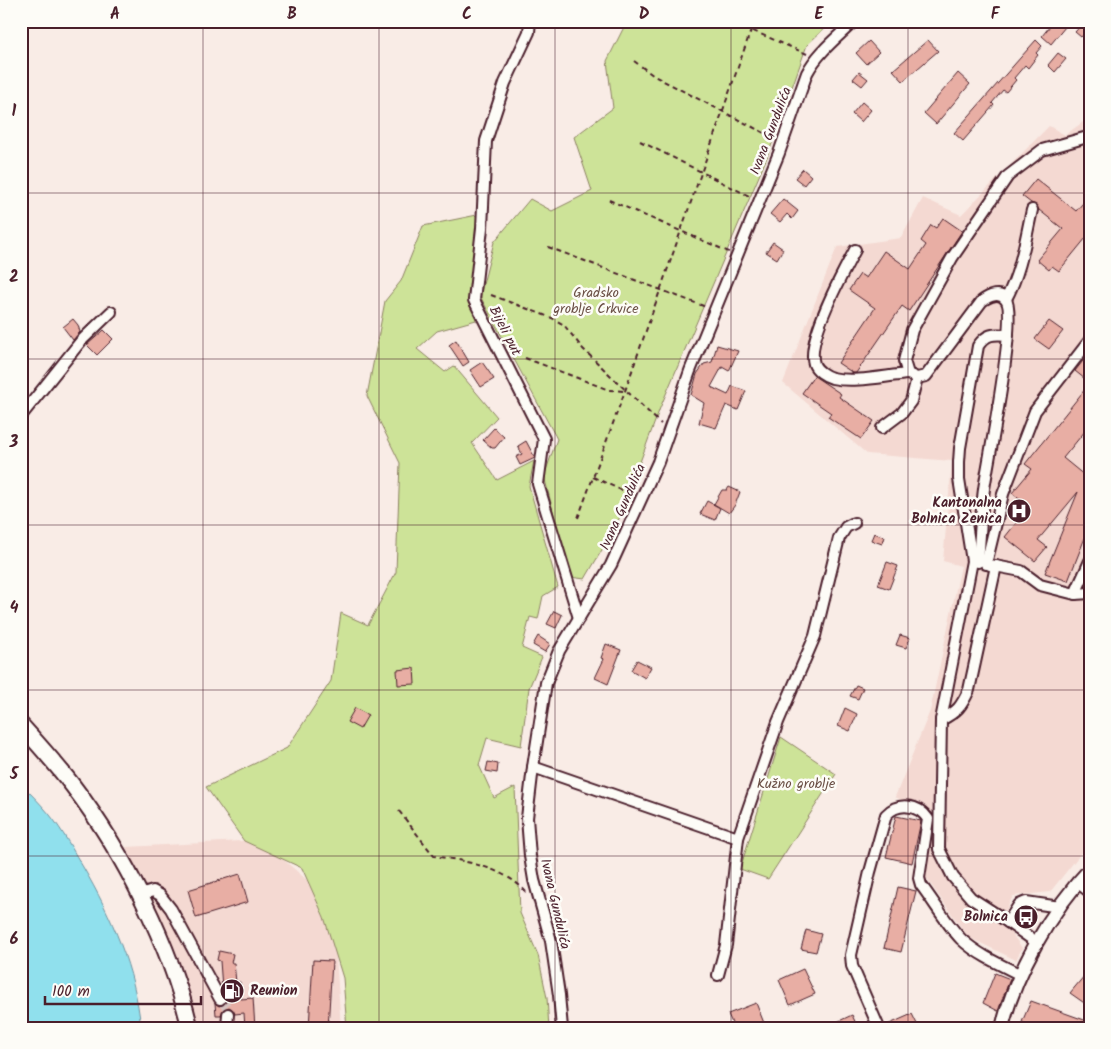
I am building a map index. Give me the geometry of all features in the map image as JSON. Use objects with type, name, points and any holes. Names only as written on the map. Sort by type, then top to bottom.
[{"type":"highway","points":[[21,725],[74,786],[119,857],[140,895],[172,972],[190,1028]]},
{"type":"main road","points":[[1002,1028],[1007,1009],[1036,942],[1077,882],[1090,869]]},
{"type":"street","name":"Bijeli put","points":[[530,21],[529,32],[505,83],[486,141],[482,228],[474,300],[544,439],[538,484],[579,618]]},
{"type":"street","name":"Ivana Gundulića","points":[[562,1028],[551,941],[534,880],[530,856],[528,818],[533,767],[546,683],[559,651],[611,566],[658,462],[690,371],[783,142],[807,73],[816,58],[854,21]]},
{"type":"street","points":[[882,428],[902,413],[911,401],[912,376],[904,361],[912,330],[952,258],[1008,176],[1042,150],[1084,138],[1090,139]]},
{"type":"street","points":[[941,720],[962,706],[969,690],[983,563],[984,490],[1001,396],[1008,335],[1009,308],[1006,299],[1020,266],[1032,210]]},
{"type":"street","points":[[855,250],[834,290],[817,332],[814,364],[821,372],[831,378],[856,379],[926,376],[982,301],[991,295],[999,295],[1006,299]]},
{"type":"street","points":[[21,416],[81,341],[111,312]]},
{"type":"street","points":[[983,563],[959,479],[960,448],[978,346],[983,339],[992,334],[1008,335]]},
{"type":"street","points":[[1036,942],[971,898],[953,878],[939,849],[941,720],[983,563],[1004,494],[1035,410],[1090,340]]},
{"type":"street","points":[[718,975],[726,945],[738,838],[778,722],[815,636],[839,538],[846,527],[854,523]]},
{"type":"street","points":[[1075,594],[1090,561]]},
{"type":"street","points":[[983,563],[1022,571],[1040,586],[1075,594],[1090,593]]},
{"type":"street","points":[[533,767],[738,838]]},
{"type":"street","points":[[879,1028],[852,966],[851,955],[867,882],[886,815],[892,809],[899,806],[924,813],[928,819],[919,878],[921,885],[961,938],[975,950],[996,963],[1021,975]]},
{"type":"street","points":[[1077,882],[1090,892]]},
{"type":"street","points":[[140,895],[153,890],[171,909],[220,999]]},
{"type":"street","points":[[1008,922],[1022,903],[1060,907]]},
{"type":"street","points":[[227,1028],[228,1014]]},
{"type":"path","points":[[738,21],[751,30],[816,58]]},
{"type":"path","points":[[578,518],[625,391],[751,30]]},
{"type":"path","points":[[634,61],[654,76],[783,142]]},
{"type":"path","points":[[640,141],[759,201]]},
{"type":"path","points":[[609,200],[736,255]]},
{"type":"path","points":[[548,246],[715,311]]},
{"type":"path","points":[[491,295],[552,318],[564,325],[583,349],[669,432]]},
{"type":"path","points":[[525,358],[609,390],[625,391]]},
{"type":"path","points":[[593,476],[641,500]]},
{"type":"path","points":[[399,811],[434,856],[469,862],[516,881],[529,896]]},
{"type":"shaded area","name":"Kantonalna Bolnica Zenica","points":[[1083,122],[1090,124],[1090,842],[1050,892],[1013,896],[1000,923],[1010,931],[1022,948],[1016,960],[968,937],[922,872],[929,813],[895,797],[930,711],[961,566],[943,561],[952,461],[867,454],[783,383],[837,247],[901,238],[923,198],[961,215],[1049,126],[1065,135]]},
{"type":"shaded area","points":[[261,840],[308,881],[335,942],[341,1028],[201,1028],[126,847]]},
{"type":"green space","name":"Gradsko groblje Crkvice","points":[[627,21],[832,21],[807,45],[768,155],[660,408],[617,524],[585,579],[570,577],[544,476],[557,439],[480,296],[494,242],[530,199],[552,211],[592,191],[574,137],[613,108],[607,61]]},
{"type":"green space","points":[[477,215],[476,320],[437,331],[417,349],[445,372],[454,366],[497,417],[472,443],[497,480],[534,461],[529,486],[558,587],[543,596],[538,619],[530,617],[522,648],[542,657],[529,688],[521,746],[487,738],[479,765],[494,798],[515,787],[520,913],[538,955],[547,998],[549,1028],[347,1028],[343,978],[324,917],[302,868],[244,841],[206,787],[287,748],[331,681],[341,613],[368,625],[396,572],[400,463],[367,396],[385,301],[401,281],[423,226]]},
{"type":"green space","name":"Kužno groblje","points":[[781,737],[836,774],[768,879],[740,869]]},
{"type":"water","points":[[21,784],[59,827],[83,867],[113,924],[128,964],[141,1028],[24,1028],[21,1015]]},
{"type":"building","points":[[1054,21],[1070,21],[1051,44],[1042,36]]},
{"type":"building","points":[[1085,21],[1090,21],[1090,28],[1081,37],[1075,32]]},
{"type":"building","points":[[928,40],[938,51],[903,81],[893,70]]},
{"type":"building","points":[[1036,40],[1042,46],[1036,53],[1038,55],[1028,68],[1025,65],[1014,78],[1016,80],[1006,92],[1003,90],[992,103],[994,105],[963,141],[954,133]]},
{"type":"building","points":[[869,41],[879,52],[866,64],[856,53]]},
{"type":"building","points":[[1058,53],[1066,59],[1055,72],[1048,65]]},
{"type":"building","points":[[859,72],[868,79],[862,86],[853,79]]},
{"type":"building","points":[[958,73],[970,84],[936,124],[924,113]]},
{"type":"building","points":[[862,102],[871,110],[861,122],[852,114]]},
{"type":"building","points":[[803,169],[811,176],[804,185],[795,178]]},
{"type":"building","points":[[1036,179],[1076,211],[1090,195],[1090,233],[1059,271],[1052,266],[1049,270],[1037,260],[1063,229],[1039,210],[1036,205],[1022,196]]},
{"type":"building","points":[[783,199],[798,211],[792,219],[787,214],[780,222],[770,214]]},
{"type":"building","points":[[943,218],[962,231],[909,311],[902,306],[856,373],[853,373],[838,363],[875,308],[849,290],[860,274],[866,278],[884,251],[910,269],[926,245],[921,241],[931,225],[936,228]]},
{"type":"building","points":[[773,242],[783,249],[777,259],[766,252]]},
{"type":"building","points":[[73,319],[78,325],[80,332],[73,340],[63,327]]},
{"type":"building","points":[[1049,321],[1063,331],[1049,349],[1035,339]]},
{"type":"building","points":[[104,330],[113,339],[97,355],[87,345]]},
{"type":"building","points":[[456,340],[469,362],[463,366],[449,345]]},
{"type":"building","points":[[717,345],[738,351],[729,371],[722,367],[711,387],[728,395],[732,386],[746,391],[738,410],[726,405],[716,428],[699,423],[704,403],[691,395],[697,374],[704,364],[712,362]]},
{"type":"building","points":[[1090,352],[1090,383],[1075,371]]},
{"type":"building","points":[[482,362],[494,379],[481,387],[470,370]]},
{"type":"building","points":[[814,376],[841,394],[839,397],[874,421],[861,439],[828,417],[831,413],[802,393]]},
{"type":"building","points":[[1090,383],[1090,425],[1063,458],[1085,476],[1090,471],[1090,525],[1068,581],[1045,573],[1078,492],[1038,540],[1047,547],[1035,561],[1005,537],[1029,507],[1012,493],[1032,469],[1025,464]]},
{"type":"building","points":[[494,428],[504,437],[495,448],[492,448],[483,440]]},
{"type":"building","points":[[526,441],[535,458],[520,465],[516,457],[522,454],[518,446]]},
{"type":"building","points":[[729,487],[740,492],[735,505],[729,513],[714,504],[722,490],[727,490]]},
{"type":"building","points":[[707,501],[720,508],[715,520],[700,514]]},
{"type":"building","points":[[874,533],[885,537],[882,544],[871,540]]},
{"type":"building","points":[[887,562],[898,566],[889,589],[878,585]]},
{"type":"building","points":[[554,611],[562,615],[556,628],[547,624]]},
{"type":"building","points":[[900,635],[910,638],[906,648],[896,645]]},
{"type":"building","points":[[538,636],[550,644],[545,652],[533,645]]},
{"type":"building","points":[[606,644],[621,650],[608,684],[595,678],[604,659],[601,658]]},
{"type":"building","points":[[637,660],[651,667],[645,678],[631,670]]},
{"type":"building","points":[[414,668],[415,684],[398,685],[397,670]]},
{"type":"building","points":[[856,685],[863,688],[858,699],[850,696]]},
{"type":"building","points":[[355,708],[368,715],[360,729],[347,722]]},
{"type":"building","points":[[845,708],[857,714],[850,731],[838,726]]},
{"type":"building","points":[[488,762],[498,764],[497,773],[486,771]]},
{"type":"building","points":[[896,816],[921,821],[912,863],[886,857]]},
{"type":"building","points":[[240,874],[248,902],[196,918],[188,890]]},
{"type":"building","points":[[898,887],[916,891],[901,952],[884,948]]},
{"type":"building","points":[[806,930],[821,934],[816,952],[801,949]]},
{"type":"building","points":[[219,951],[233,954],[231,963],[234,963],[236,982],[240,982],[241,999],[253,998],[255,1028],[245,1028],[244,1013],[235,1014],[229,1007],[223,1010],[221,1015],[216,1015],[215,1003],[219,1006],[223,1005],[227,1000],[222,988],[220,961],[217,960]]},
{"type":"building","points":[[313,960],[332,961],[328,1028],[309,1028]]},
{"type":"building","points":[[803,969],[815,994],[790,1005],[779,980]]},
{"type":"building","points":[[1090,969],[1090,1007],[1070,993]]},
{"type":"building","points":[[995,973],[1010,979],[998,1011],[983,1003]]},
{"type":"building","points":[[1031,1001],[1090,1022],[1090,1028],[1034,1028],[1022,1022]]},
{"type":"building","points":[[756,1003],[766,1028],[734,1028],[728,1014]]},
{"type":"building","points":[[912,1014],[919,1028],[886,1028],[885,1026]]},
{"type":"building","points":[[852,1015],[858,1028],[824,1028]]},
{"type":"tunnel","points":[[220,999],[228,1008],[228,1014]]},
{"type":"place","name":"Kantonalna Bolnica Zenica","points":[[1019,511]]},
{"type":"place","name":"Bolnica","points":[[1026,917]]},
{"type":"place","name":"Reunion","points":[[232,991]]}]
